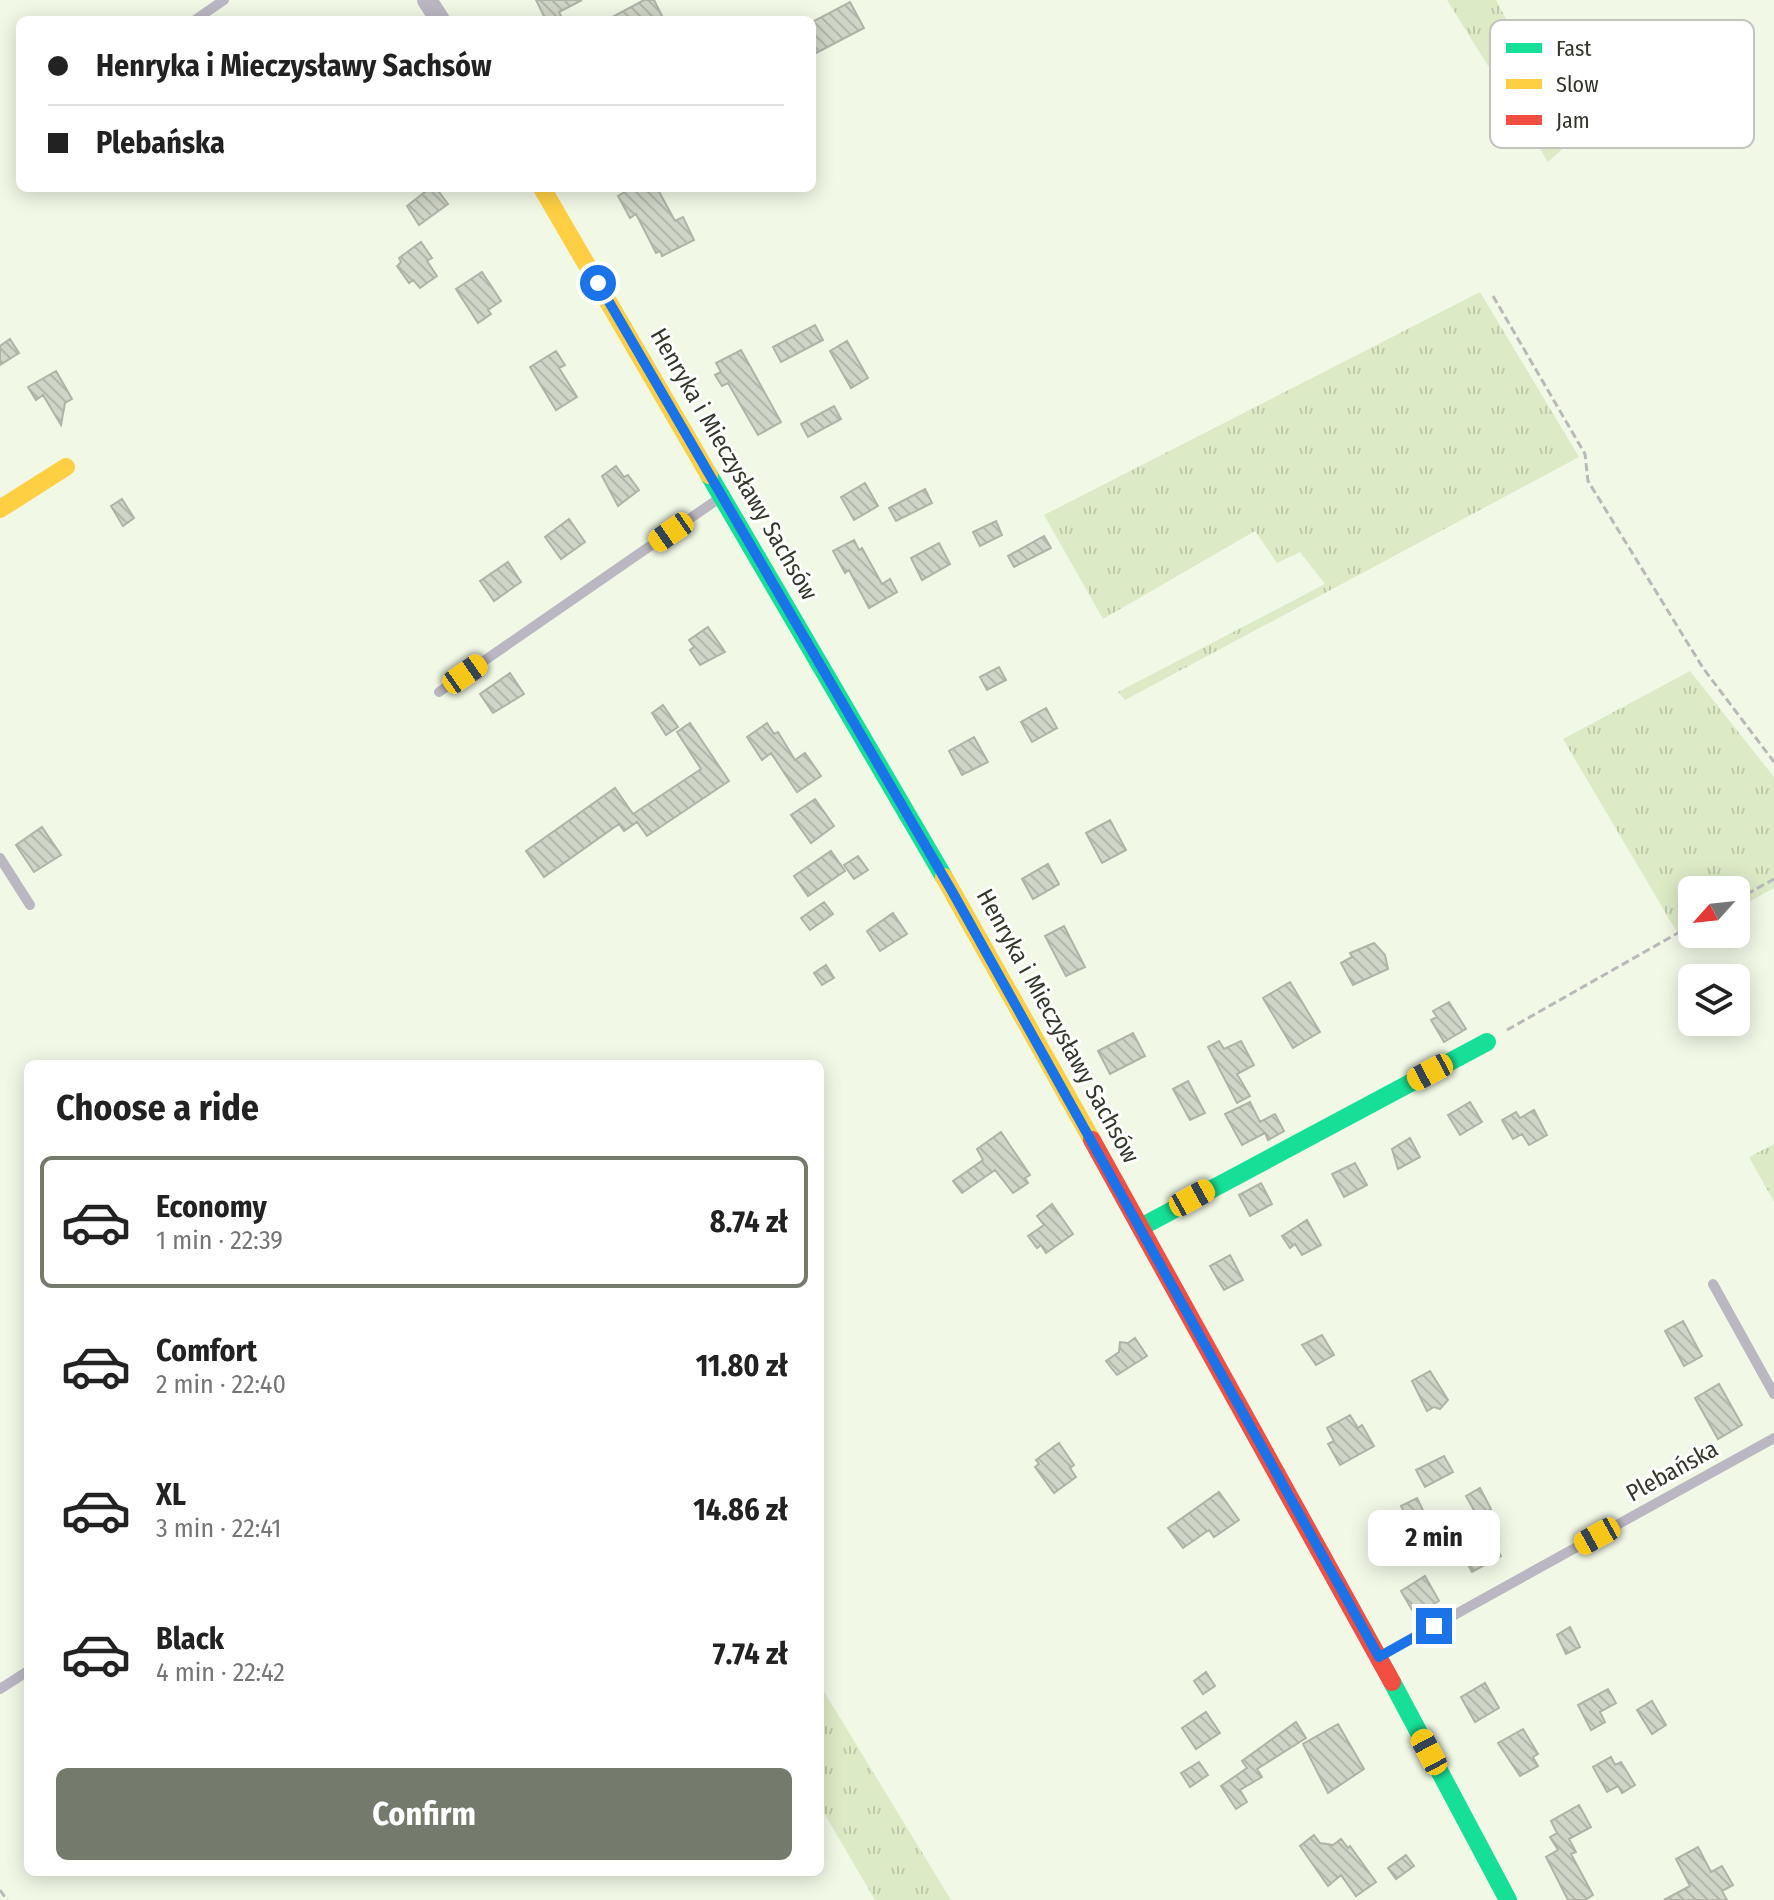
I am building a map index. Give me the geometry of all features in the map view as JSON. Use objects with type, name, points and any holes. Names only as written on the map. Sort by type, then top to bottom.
[{"type":"street","name":"Henryka i Mieczysławy Sachsów","points":[[544,192],[953,893],[1379,1657],[1508,1900]]},
{"type":"street","points":[[0,509],[66,467]]},
{"type":"street","points":[[1141,1227],[1487,1042]]},
{"type":"lane","points":[[201,16],[224,0]]},
{"type":"lane","points":[[439,692],[722,496]]},
{"type":"lane","points":[[0,858],[30,905]]},
{"type":"lane","points":[[1713,1284],[1774,1394]]},
{"type":"lane","name":"Plebańska","points":[[1379,1657],[1774,1438]]},
{"type":"lane","points":[[0,1689],[24,1674]]},
{"type":"path","points":[[1493,296],[1585,454],[1588,481],[1703,668],[1774,762]]},
{"type":"path","points":[[1750,892],[1774,879]]},
{"type":"path","points":[[1487,1042],[1678,933]]},
{"type":"path","points":[[0,1890],[7,1900]]},
{"type":"green space","points":[[1447,0],[1496,0],[1507,20],[1490,20],[1490,69]]},
{"type":"green space","points":[[1539,148],[1563,148],[1548,162]]},
{"type":"green space","points":[[1480,292],[1579,457],[1125,700],[1118,692],[1325,584],[1300,552],[1277,563],[1255,531],[1103,619],[1044,515]]},
{"type":"green space","points":[[1690,671],[1774,777],[1774,888],[1750,901],[1750,876],[1678,876],[1678,934],[1563,739]]},
{"type":"green space","points":[[1774,1144],[1774,1202],[1749,1157]]},
{"type":"green space","points":[[824,1692],[951,1900],[875,1900],[824,1813]]},
{"type":"building","points":[[536,0],[582,0],[559,12],[561,16],[544,16]]},
{"type":"building","points":[[644,0],[654,0],[662,16],[614,16]]},
{"type":"building","points":[[850,2],[864,28],[816,53],[816,20]]},
{"type":"building","points":[[425,192],[439,192],[448,204],[419,225],[407,206]]},
{"type":"building","points":[[625,192],[659,192],[675,221],[683,217],[694,240],[662,256],[660,251],[656,253],[636,214],[630,218],[618,196]]},
{"type":"building","points":[[421,242],[432,258],[427,261],[437,276],[420,288],[413,280],[409,283],[397,266],[401,262],[399,258]]},
{"type":"building","points":[[482,272],[501,301],[488,310],[491,314],[478,323],[456,289]]},
{"type":"building","points":[[815,325],[823,340],[781,362],[773,347]]},
{"type":"building","points":[[10,339],[19,353],[0,365],[0,346]]},
{"type":"building","points":[[847,341],[868,378],[851,388],[830,351]]},
{"type":"building","points":[[741,350],[781,422],[758,435],[728,383],[722,386],[715,375],[721,372],[716,363]]},
{"type":"building","points":[[556,351],[565,365],[559,368],[577,397],[556,410],[530,367]]},
{"type":"building","points":[[56,371],[72,399],[65,403],[61,425],[43,395],[36,400],[28,387]]},
{"type":"building","points":[[834,406],[841,419],[808,437],[801,424]]},
{"type":"building","points":[[616,466],[624,477],[628,475],[639,490],[618,506],[602,476]]},
{"type":"building","points":[[865,483],[878,506],[854,520],[841,497]]},
{"type":"building","points":[[925,489],[932,503],[896,521],[889,508]]},
{"type":"building","points":[[122,499],[134,518],[123,526],[111,506]]},
{"type":"building","points":[[569,519],[585,542],[561,559],[545,537]]},
{"type":"building","points":[[996,521],[1002,535],[980,546],[973,532]]},
{"type":"building","points":[[1044,536],[1051,548],[1014,567],[1008,556]]},
{"type":"building","points":[[854,540],[859,550],[862,548],[882,584],[890,579],[897,592],[869,608],[849,570],[845,573],[833,551]]},
{"type":"building","points":[[939,543],[950,564],[922,580],[911,558]]},
{"type":"building","points":[[508,562],[521,582],[494,601],[480,581]]},
{"type":"building","points":[[708,627],[725,652],[700,665],[690,650],[694,647],[689,640]]},
{"type":"building","points":[[999,667],[1006,680],[987,690],[980,677]]},
{"type":"building","points":[[510,673],[524,694],[493,713],[480,694]]},
{"type":"building","points":[[663,705],[678,727],[666,735],[652,713]]},
{"type":"building","points":[[1046,708],[1057,728],[1032,742],[1021,722]]},
{"type":"building","points":[[690,723],[729,781],[647,836],[637,822],[624,831],[619,824],[544,877],[526,851],[615,788],[633,814],[701,769],[677,732]]},
{"type":"building","points":[[767,723],[774,734],[778,732],[795,760],[805,753],[821,776],[797,792],[771,753],[762,760],[747,737]]},
{"type":"building","points":[[974,737],[988,762],[962,775],[949,751]]},
{"type":"building","points":[[815,799],[834,826],[811,843],[791,815]]},
{"type":"building","points":[[1110,820],[1126,850],[1102,863],[1086,833]]},
{"type":"building","points":[[42,827],[61,855],[34,872],[16,845]]},
{"type":"building","points":[[831,851],[845,871],[808,896],[794,876]]},
{"type":"building","points":[[858,856],[868,870],[854,879],[844,865]]},
{"type":"building","points":[[1048,864],[1059,884],[1033,899],[1022,879]]},
{"type":"building","points":[[824,902],[833,914],[810,930],[801,918]]},
{"type":"building","points":[[893,913],[907,934],[880,951],[867,931]]},
{"type":"building","points":[[1064,926],[1085,967],[1066,976],[1045,936]]},
{"type":"building","points":[[1374,943],[1385,955],[1388,969],[1353,985],[1341,963],[1352,957],[1350,953]]},
{"type":"building","points":[[826,965],[834,978],[822,985],[814,973]]},
{"type":"building","points":[[1290,982],[1320,1032],[1293,1048],[1263,998]]},
{"type":"building","points":[[1449,1002],[1466,1029],[1444,1042],[1431,1020],[1437,1017],[1433,1011]]},
{"type":"building","points":[[1133,1033],[1145,1056],[1110,1074],[1098,1051]]},
{"type":"building","points":[[1219,1041],[1224,1049],[1241,1041],[1254,1065],[1237,1074],[1250,1096],[1237,1103],[1208,1047]]},
{"type":"building","points":[[1188,1081],[1205,1113],[1190,1120],[1173,1089]]},
{"type":"building","points":[[1250,1102],[1260,1122],[1275,1114],[1284,1131],[1268,1140],[1265,1133],[1242,1145],[1225,1114]]},
{"type":"building","points":[[1470,1102],[1482,1122],[1460,1135],[1448,1115]]},
{"type":"building","points":[[1534,1110],[1547,1135],[1529,1145],[1522,1134],[1513,1139],[1502,1120],[1516,1112],[1520,1118]]},
{"type":"building","points":[[1001,1132],[1030,1175],[1025,1178],[1028,1183],[1013,1193],[995,1170],[962,1193],[953,1181],[983,1160],[977,1149]]},
{"type":"building","points":[[1410,1138],[1420,1157],[1398,1169],[1392,1149]]},
{"type":"building","points":[[1355,1163],[1367,1185],[1344,1197],[1332,1174]]},
{"type":"building","points":[[1261,1183],[1272,1204],[1250,1216],[1239,1195]]},
{"type":"building","points":[[1052,1204],[1073,1234],[1046,1253],[1041,1245],[1037,1248],[1028,1236],[1044,1225],[1037,1216]]},
{"type":"building","points":[[1307,1220],[1321,1245],[1302,1255],[1295,1244],[1290,1248],[1282,1236]]},
{"type":"building","points":[[1230,1255],[1243,1280],[1224,1290],[1210,1266]]},
{"type":"building","points":[[1683,1321],[1702,1356],[1684,1366],[1665,1331]]},
{"type":"building","points":[[1322,1335],[1334,1355],[1316,1365],[1302,1345]]},
{"type":"building","points":[[1135,1338],[1147,1356],[1117,1375],[1106,1361],[1119,1352],[1120,1342],[1128,1343]]},
{"type":"building","points":[[1430,1371],[1448,1400],[1440,1409],[1434,1407],[1427,1411],[1412,1381]]},
{"type":"building","points":[[1719,1384],[1742,1425],[1718,1439],[1695,1398]]},
{"type":"building","points":[[1350,1415],[1358,1428],[1362,1425],[1374,1446],[1340,1465],[1328,1444],[1334,1441],[1327,1428]]},
{"type":"building","points":[[1059,1443],[1074,1465],[1070,1468],[1076,1477],[1054,1493],[1035,1467],[1039,1464],[1036,1460]]},
{"type":"building","points":[[1444,1456],[1453,1472],[1425,1487],[1416,1470]]},
{"type":"building","points":[[1480,1488],[1491,1509],[1478,1517],[1466,1496]]},
{"type":"building","points":[[1219,1492],[1239,1520],[1214,1537],[1209,1530],[1183,1548],[1168,1528]]},
{"type":"building","points":[[1417,1498],[1436,1537],[1420,1544],[1401,1506]]},
{"type":"building","points":[[1490,1536],[1501,1556],[1472,1572],[1461,1552]]},
{"type":"building","points":[[1425,1576],[1439,1601],[1415,1615],[1401,1591]]},
{"type":"building","points":[[1570,1627],[1580,1647],[1566,1654],[1557,1635]]},
{"type":"building","points":[[1206,1672],[1215,1686],[1203,1694],[1194,1681]]},
{"type":"building","points":[[1485,1683],[1499,1708],[1475,1722],[1461,1697]]},
{"type":"building","points":[[1608,1689],[1616,1703],[1600,1712],[1605,1722],[1591,1730],[1578,1705]]},
{"type":"building","points":[[1652,1701],[1666,1725],[1652,1734],[1637,1710]]},
{"type":"building","points":[[1206,1712],[1220,1733],[1196,1749],[1182,1728]]},
{"type":"building","points":[[1296,1722],[1306,1738],[1257,1769],[1262,1777],[1240,1790],[1247,1802],[1236,1809],[1221,1786],[1247,1768],[1242,1761]]},
{"type":"building","points":[[1338,1724],[1364,1769],[1328,1793],[1303,1744]]},
{"type":"building","points":[[1523,1729],[1538,1754],[1533,1757],[1538,1766],[1520,1776],[1498,1743]]},
{"type":"building","points":[[1611,1757],[1615,1765],[1621,1762],[1635,1785],[1622,1793],[1618,1786],[1607,1792],[1593,1767]]},
{"type":"building","points":[[1199,1762],[1208,1775],[1190,1787],[1181,1773]]},
{"type":"building","points":[[1579,1805],[1591,1827],[1569,1839],[1576,1852],[1571,1854],[1593,1895],[1585,1900],[1568,1900],[1546,1857],[1558,1850],[1550,1837],[1557,1833],[1551,1821]]},
{"type":"building","points":[[1314,1835],[1320,1843],[1333,1845],[1341,1839],[1348,1848],[1350,1846],[1376,1882],[1356,1896],[1341,1875],[1328,1886],[1300,1846]]},
{"type":"building","points":[[1698,1847],[1711,1872],[1722,1866],[1733,1885],[1722,1891],[1727,1900],[1664,1900],[1690,1886],[1676,1859]]},
{"type":"building","points":[[1406,1855],[1414,1866],[1396,1879],[1388,1868]]},
{"type":"traffic: fast","points":[[709,475],[944,877]]},
{"type":"traffic: fast","points":[[1141,1227],[1487,1042]]},
{"type":"traffic: fast","points":[[1392,1682],[1508,1900]]},
{"type":"traffic: slow","points":[[544,192],[709,475]]},
{"type":"traffic: slow","points":[[0,509],[66,467]]},
{"type":"traffic: slow","points":[[944,877],[1092,1140]]},
{"type":"traffic: jam","points":[[1092,1140],[1392,1682]]},
{"type":"route","points":[[598,283],[953,893],[1379,1657],[1434,1626]]}]
